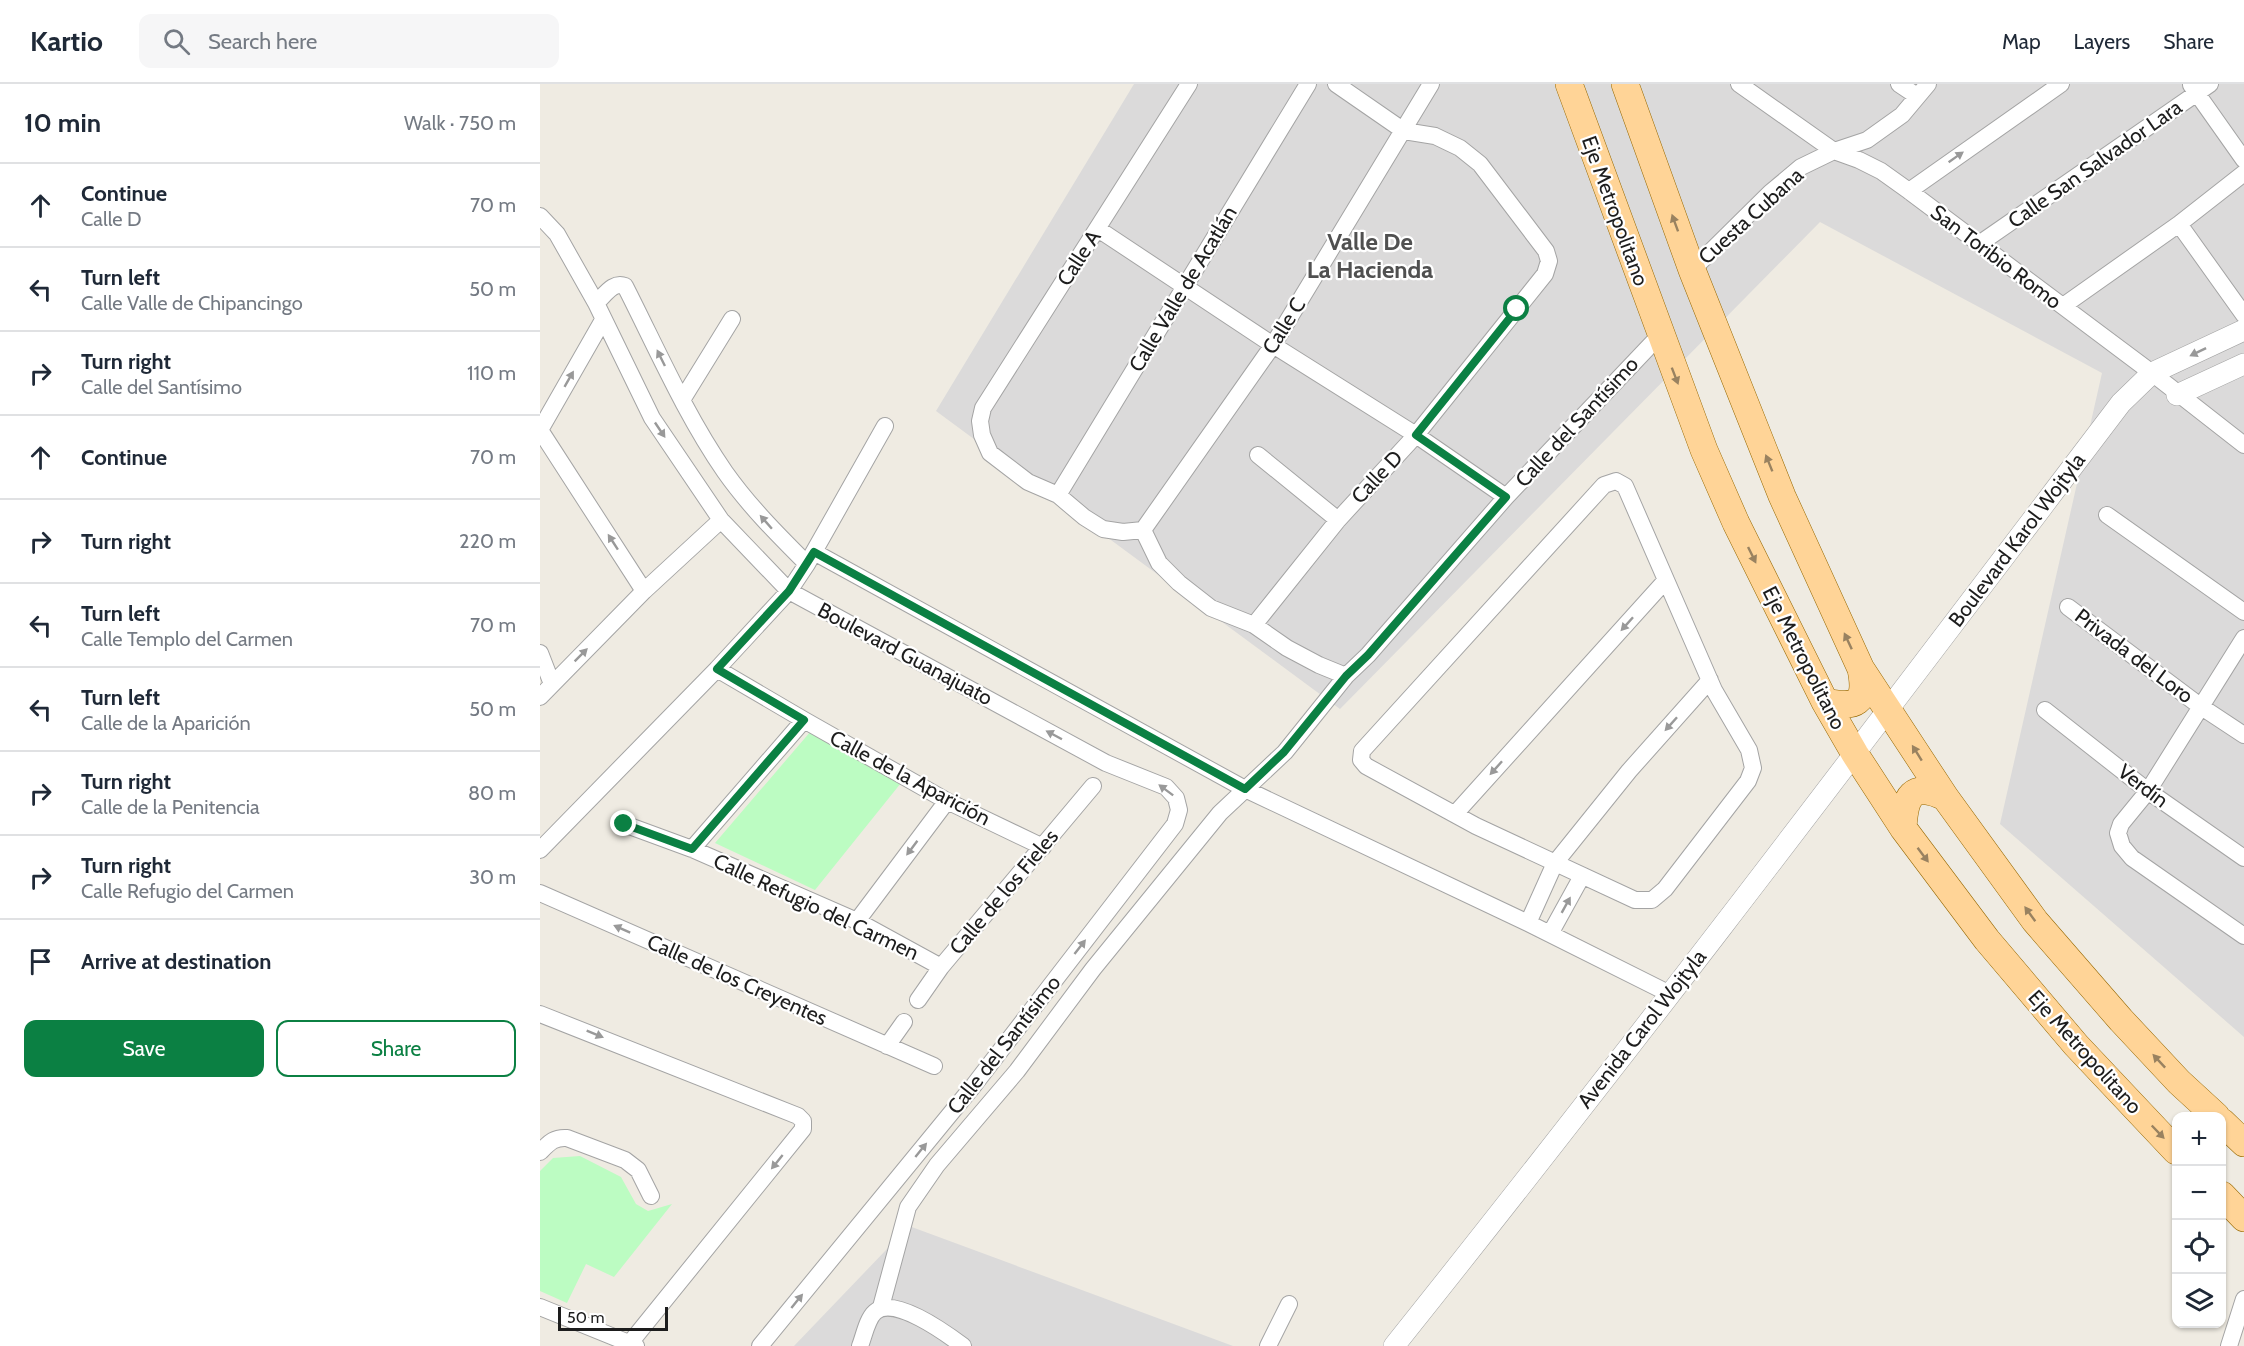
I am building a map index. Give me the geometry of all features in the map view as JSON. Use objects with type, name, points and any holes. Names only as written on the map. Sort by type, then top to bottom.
[{"type":"main road","name":"Eje Metropolitano","points":[[1569,84],[1704,450],[1736,524],[1825,702],[1855,754],[1903,828],[1987,940],[2076,1045],[2172,1147]]},
{"type":"main road","points":[[1625,84],[1692,270],[1782,496],[1861,669],[1945,796],[2035,921],[2179,1082],[2212,1112]]},
{"type":"main road","points":[[1825,702],[1845,706],[1858,700],[1863,691],[1861,669]]},
{"type":"main road","points":[[1903,828],[1905,804],[1912,795],[1924,791],[1945,796]]},
{"type":"main road","points":[[2226,1126],[2244,1143]]},
{"type":"main road","points":[[2226,1199],[2244,1218]]},
{"type":"street","name":"Calle A","points":[[1058,495],[1028,482],[990,453],[982,435],[980,421],[983,408],[1189,84]]},
{"type":"street","name":"Calle Valle de Acatlán","points":[[1058,495],[1308,84]]},
{"type":"street","points":[[1336,84],[1404,131]]},
{"type":"street","name":"Calle C","points":[[1143,530],[1273,345],[1431,84]]},
{"type":"street","name":"San Toribio Romo","points":[[1739,84],[1834,151],[1881,171],[1909,191],[2244,445]]},
{"type":"street","points":[[1899,84],[1923,90]]},
{"type":"street","points":[[1909,191],[2061,84]]},
{"type":"street","points":[[2199,87],[2244,160]]},
{"type":"street","name":"Calle San Salvador Lara","points":[[1980,244],[2199,87]]},
{"type":"street","name":"Cuesta Cubana","points":[[1692,270],[1770,193],[1801,167],[1834,151],[1867,140],[1902,116],[1923,90]]},
{"type":"street","name":"Calle D","points":[[1254,625],[1338,520],[1416,435],[1545,274],[1549,261],[1546,251],[1480,164],[1460,148],[1435,136],[1404,131]]},
{"type":"street","points":[[2062,306],[2179,224],[2244,173]]},
{"type":"street","name":"Boulevard Guanajuato","points":[[540,216],[558,234],[596,303],[652,418],[721,520],[789,591],[1106,763]]},
{"type":"street","points":[[2179,224],[2244,315]]},
{"type":"street","points":[[1098,229],[1273,345],[1416,435],[1506,497]]},
{"type":"street","points":[[596,303],[614,286],[620,284],[626,286],[682,400],[725,471],[766,523],[810,558],[1245,789],[1528,923],[1670,994]]},
{"type":"street","points":[[682,400],[732,319]]},
{"type":"street","points":[[603,320],[540,430],[644,591]]},
{"type":"street","name":"Boulevard Karol Wojtyla","points":[[1887,710],[2121,404],[2152,374],[2244,330]]},
{"type":"street","name":"Calle del Santísimo","points":[[860,1346],[877,1310],[908,1207],[937,1165],[1017,1071],[1093,969],[1220,813],[1284,752],[1346,676],[1375,647],[1506,497],[1660,335]]},
{"type":"street","points":[[2177,395],[2244,364]]},
{"type":"street","points":[[540,850],[717,669],[789,591],[885,426]]},
{"type":"street","points":[[1258,455],[1338,520]]},
{"type":"street","points":[[1616,482],[1625,486],[1710,681],[1749,750],[1753,768],[1748,781],[1665,889],[1652,900],[1635,900],[1582,876],[1455,814],[1365,766],[1361,760],[1362,751],[1604,485],[1616,482]]},
{"type":"street","points":[[1058,495],[1084,517],[1103,529],[1123,532],[1143,530],[1159,563],[1179,584],[1211,608],[1254,625],[1287,648],[1346,676]]},
{"type":"street","points":[[2107,515],[2244,612]]},
{"type":"street","points":[[540,697],[644,591],[721,520]]},
{"type":"street","points":[[1455,814],[1666,580]]},
{"type":"street","name":"Privada del Loro","points":[[2068,607],[2200,706],[2244,735]]},
{"type":"street","points":[[2244,638],[2148,791],[2121,824],[2118,833],[2122,846],[2132,858],[2244,936]]},
{"type":"street","points":[[540,653],[552,684]]},
{"type":"street","name":"Calle de la Aparición","points":[[717,669],[947,801],[1043,847]]},
{"type":"street","points":[[1528,923],[1555,863],[1629,771],[1710,681]]},
{"type":"street","name":"Avenida Carol Wojtyla","points":[[1394,1346],[1516,1193],[1887,710]]},
{"type":"street","name":"Verdín","points":[[2045,711],[2148,791],[2244,858]]},
{"type":"street","points":[[692,849],[804,720]]},
{"type":"street","name":"Calle del Santísimo","points":[[760,1346],[974,1085],[1175,824],[1179,810],[1176,798],[1166,787],[1106,763]]},
{"type":"street","name":"Calle de los Fieles","points":[[918,1000],[941,967],[1093,786]]},
{"type":"street","points":[[857,921],[947,801]]},
{"type":"street","name":"Calle Refugio del Carmen","points":[[624,824],[692,849],[857,921],[941,967]]},
{"type":"street","points":[[1550,934],[1582,876]]},
{"type":"street","name":"Calle de los Creyentes","points":[[540,893],[934,1066]]},
{"type":"street","points":[[540,1014],[798,1116],[803,1121],[803,1130],[633,1345],[540,1307]]},
{"type":"street","points":[[887,1046],[904,1022]]},
{"type":"street","points":[[540,1152],[551,1141],[559,1137],[625,1160],[638,1170],[651,1196]]},
{"type":"street","points":[[2229,1346],[2244,1299]]},
{"type":"street","points":[[1268,1346],[1289,1304]]},
{"type":"street","points":[[877,1310],[896,1308],[926,1321],[963,1346]]},
{"type":"shaded area","points":[[1134,84],[2244,84],[2244,1037],[2000,824],[2102,373],[1820,222],[1340,709],[936,411]]},
{"type":"shaded area","points":[[909,1226],[1233,1346],[794,1346]]},
{"type":"green space","points":[[811,731],[905,778],[815,890],[715,843]]},
{"type":"green space","points":[[580,1156],[621,1177],[636,1204],[648,1211],[672,1204],[614,1277],[586,1264],[567,1303],[540,1291],[540,1171],[553,1158]]},
{"type":"district","name":"Valle De La Hacienda","points":[[1370,256]]},
{"type":"route","points":[[624,824],[692,849],[804,720],[717,669],[789,591],[814,552],[1245,789],[1284,752],[1346,676],[1368,655],[1506,497],[1416,435],[1517,309]]}]
